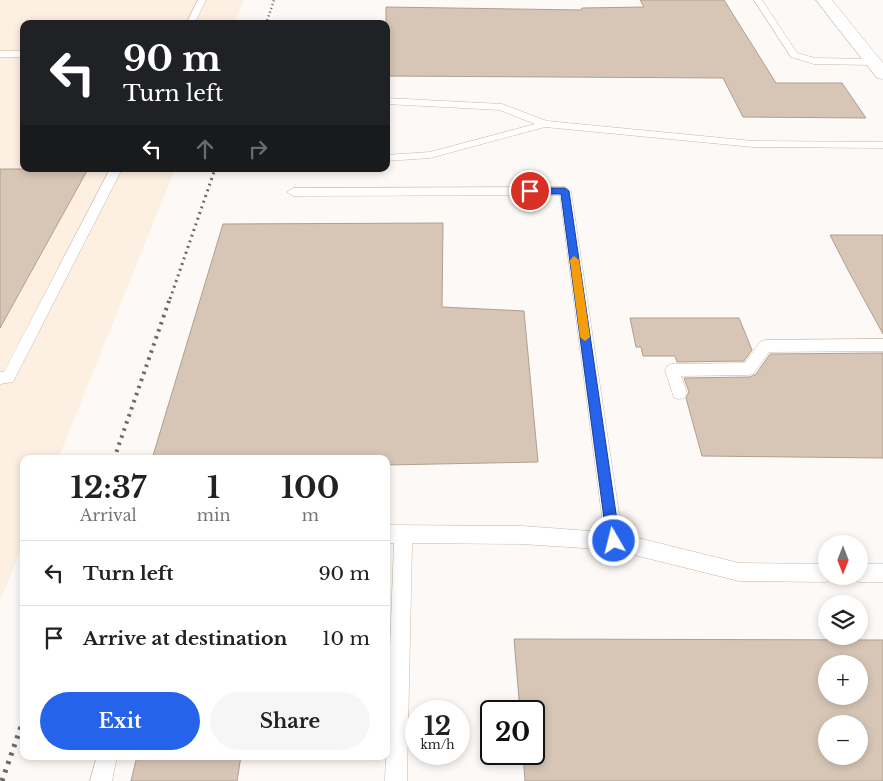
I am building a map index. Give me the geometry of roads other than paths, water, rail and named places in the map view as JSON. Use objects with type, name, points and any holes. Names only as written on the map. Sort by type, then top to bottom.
[{"type":"street","points":[[824,0],[878,68]]},
{"type":"lane","points":[[192,20],[202,0]]},
{"type":"lane","points":[[758,0],[794,55],[814,61],[878,68]]},
{"type":"lane","points":[[0,54],[20,54]]},
{"type":"lane","points":[[390,101],[502,107],[545,124],[753,144],[883,145]]},
{"type":"lane","points":[[390,158],[430,155],[545,124]]},
{"type":"lane","points":[[0,378],[8,378],[114,172]]},
{"type":"lane","points":[[293,192],[565,191],[614,541]]},
{"type":"lane","points":[[679,393],[672,370],[748,369],[765,346],[883,345]]},
{"type":"lane","points":[[396,781],[395,534],[522,535],[614,541],[739,572],[818,573]]},
{"type":"lane","points":[[868,573],[883,574]]},
{"type":"lane","points":[[101,781],[106,760]]},
{"type":"railway","points":[[267,20],[274,0]]},
{"type":"railway","points":[[170,299],[214,172]]},
{"type":"railway","points":[[115,455],[170,298]]},
{"type":"railway","points":[[2,781],[20,729]]}]
